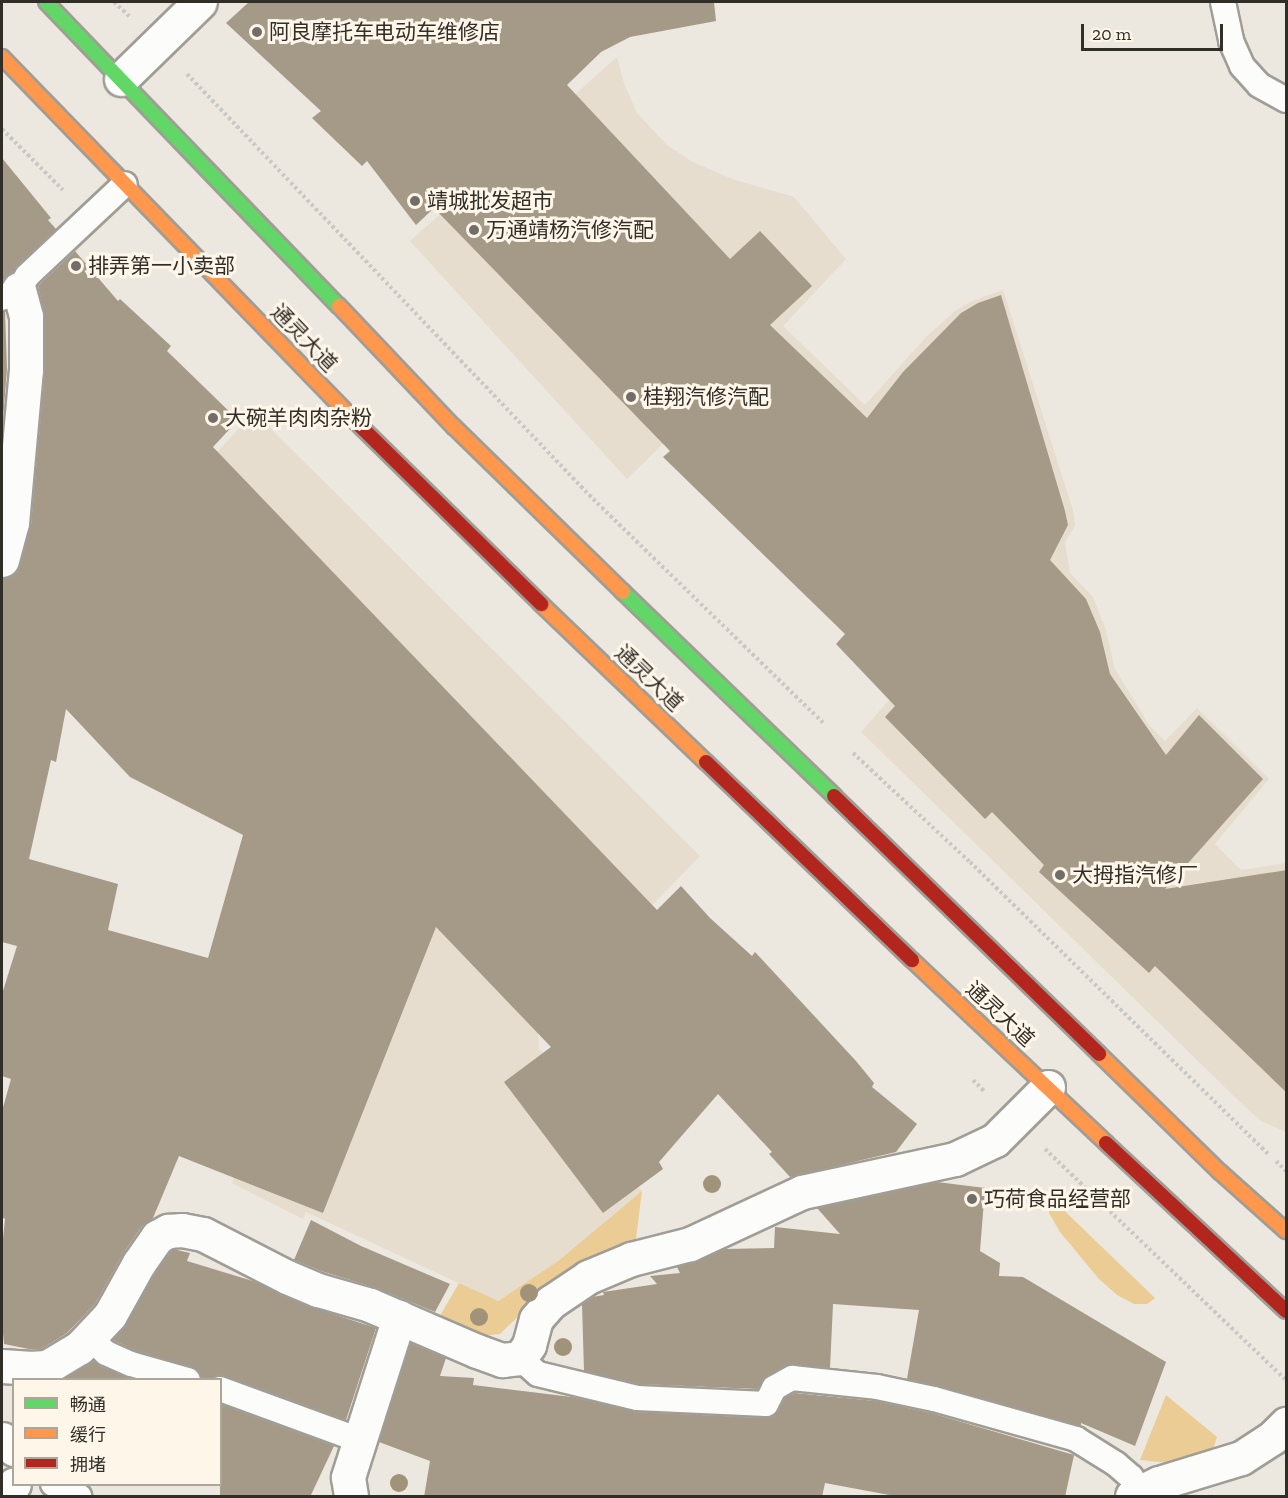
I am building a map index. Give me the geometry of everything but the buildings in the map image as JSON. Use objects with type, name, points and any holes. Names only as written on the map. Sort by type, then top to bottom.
[{"type":"main road","name":"通灵大道","points":[[46,2],[454,428],[1211,1164],[1287,1231]]},
{"type":"main road","name":"通灵大道","points":[[2,57],[410,477],[929,977],[1287,1311]]},
{"type":"street","points":[[121,79],[201,2]]},
{"type":"street","points":[[2,560],[12,523],[26,370],[26,316],[10,293]]},
{"type":"street","points":[[2,1366],[47,1367],[79,1348],[110,1315],[157,1237],[168,1231],[203,1234],[287,1277],[318,1290],[370,1305],[444,1338],[502,1360],[520,1358],[529,1345],[536,1319],[551,1302],[588,1277],[632,1259],[690,1244],[802,1192],[955,1159],[995,1140],[1048,1087]]},
{"type":"street","points":[[347,1490],[359,1440],[399,1317]]},
{"type":"street","points":[[1136,1494],[1241,1458],[1272,1438],[1287,1424]]},
{"type":"lane","points":[[1222,2],[1231,42],[1242,66],[1259,86],[1287,100]]},
{"type":"lane","points":[[10,293],[125,184]]},
{"type":"lane","points":[[90,1338],[106,1353],[115,1357],[182,1378]]},
{"type":"lane","points":[[520,1358],[538,1374],[596,1390],[649,1399],[766,1404],[774,1388],[792,1378],[877,1388],[934,1399],[1076,1439],[1116,1464],[1131,1477],[1136,1494]]},
{"type":"lane","points":[[222,1390],[359,1440]]},
{"type":"lane","points":[[55,1486],[79,1497]]},
{"type":"path","points":[[114,2],[158,44],[593,499],[828,728]]},
{"type":"path","points":[[845,745],[970,862],[1287,1171]]},
{"type":"shaded area","points":[[617,57],[624,83],[637,113],[667,145],[691,161],[732,179],[794,197],[846,259],[783,326],[865,405],[927,336],[956,310],[972,301],[1003,290],[1073,510],[1075,526],[1065,542],[1070,573],[1093,597],[1106,630],[1115,669],[1149,725],[1165,741],[1197,708],[1269,779],[1215,844],[1241,870],[1286,863],[1286,1132],[1261,1121],[1244,1106],[861,732],[941,641],[738,371],[627,479],[410,241]]},
{"type":"shaded area","points":[[254,412],[700,856],[541,1020],[538,1031],[539,1048],[642,1191],[558,1261],[497,1301],[306,1212],[303,1219],[232,1183],[350,887],[162,512]]},
{"type":"shaded area","points":[[642,1191],[635,1246],[531,1304],[500,1334],[481,1336],[437,1321],[459,1283],[498,1301],[558,1261]]},
{"type":"shaded area","points":[[1049,1196],[1155,1298],[1147,1304],[1134,1304],[1117,1295],[1099,1279],[1060,1232],[1049,1213]]},
{"type":"shaded area","points":[[1166,1395],[1217,1437],[1210,1459],[1188,1465],[1140,1460]]},
{"type":"traffic: fast","points":[[46,2],[339,306]]},
{"type":"traffic: fast","points":[[623,592],[834,796]]},
{"type":"traffic: slow","points":[[2,57],[356,422]]},
{"type":"traffic: slow","points":[[339,306],[454,427],[623,592]]},
{"type":"traffic: slow","points":[[541,604],[706,762]]},
{"type":"traffic: slow","points":[[912,960],[1106,1143]]},
{"type":"traffic: slow","points":[[1099,1054],[1220,1172],[1286,1231]]},
{"type":"traffic: jam","points":[[356,422],[541,604]]},
{"type":"traffic: jam","points":[[706,762],[912,960]]},
{"type":"traffic: jam","points":[[834,796],[1099,1054]]},
{"type":"traffic: jam","points":[[1106,1143],[1286,1311]]},
{"type":"place","name":"阿良摩托车电动车维修店","points":[[257,32]]},
{"type":"place","name":"靖城批发超市","points":[[415,201]]},
{"type":"place","name":"万通靖杨汽修汽配","points":[[474,230]]},
{"type":"place","name":"排弄第一小卖部","points":[[76,266]]},
{"type":"place","name":"桂翔汽修汽配","points":[[631,397]]},
{"type":"place","name":"大碗羊肉肉杂粉","points":[[213,418]]},
{"type":"place","name":"大拇指汽修厂","points":[[1060,875]]},
{"type":"place","name":"巧荷食品经营部","points":[[972,1199]]}]
